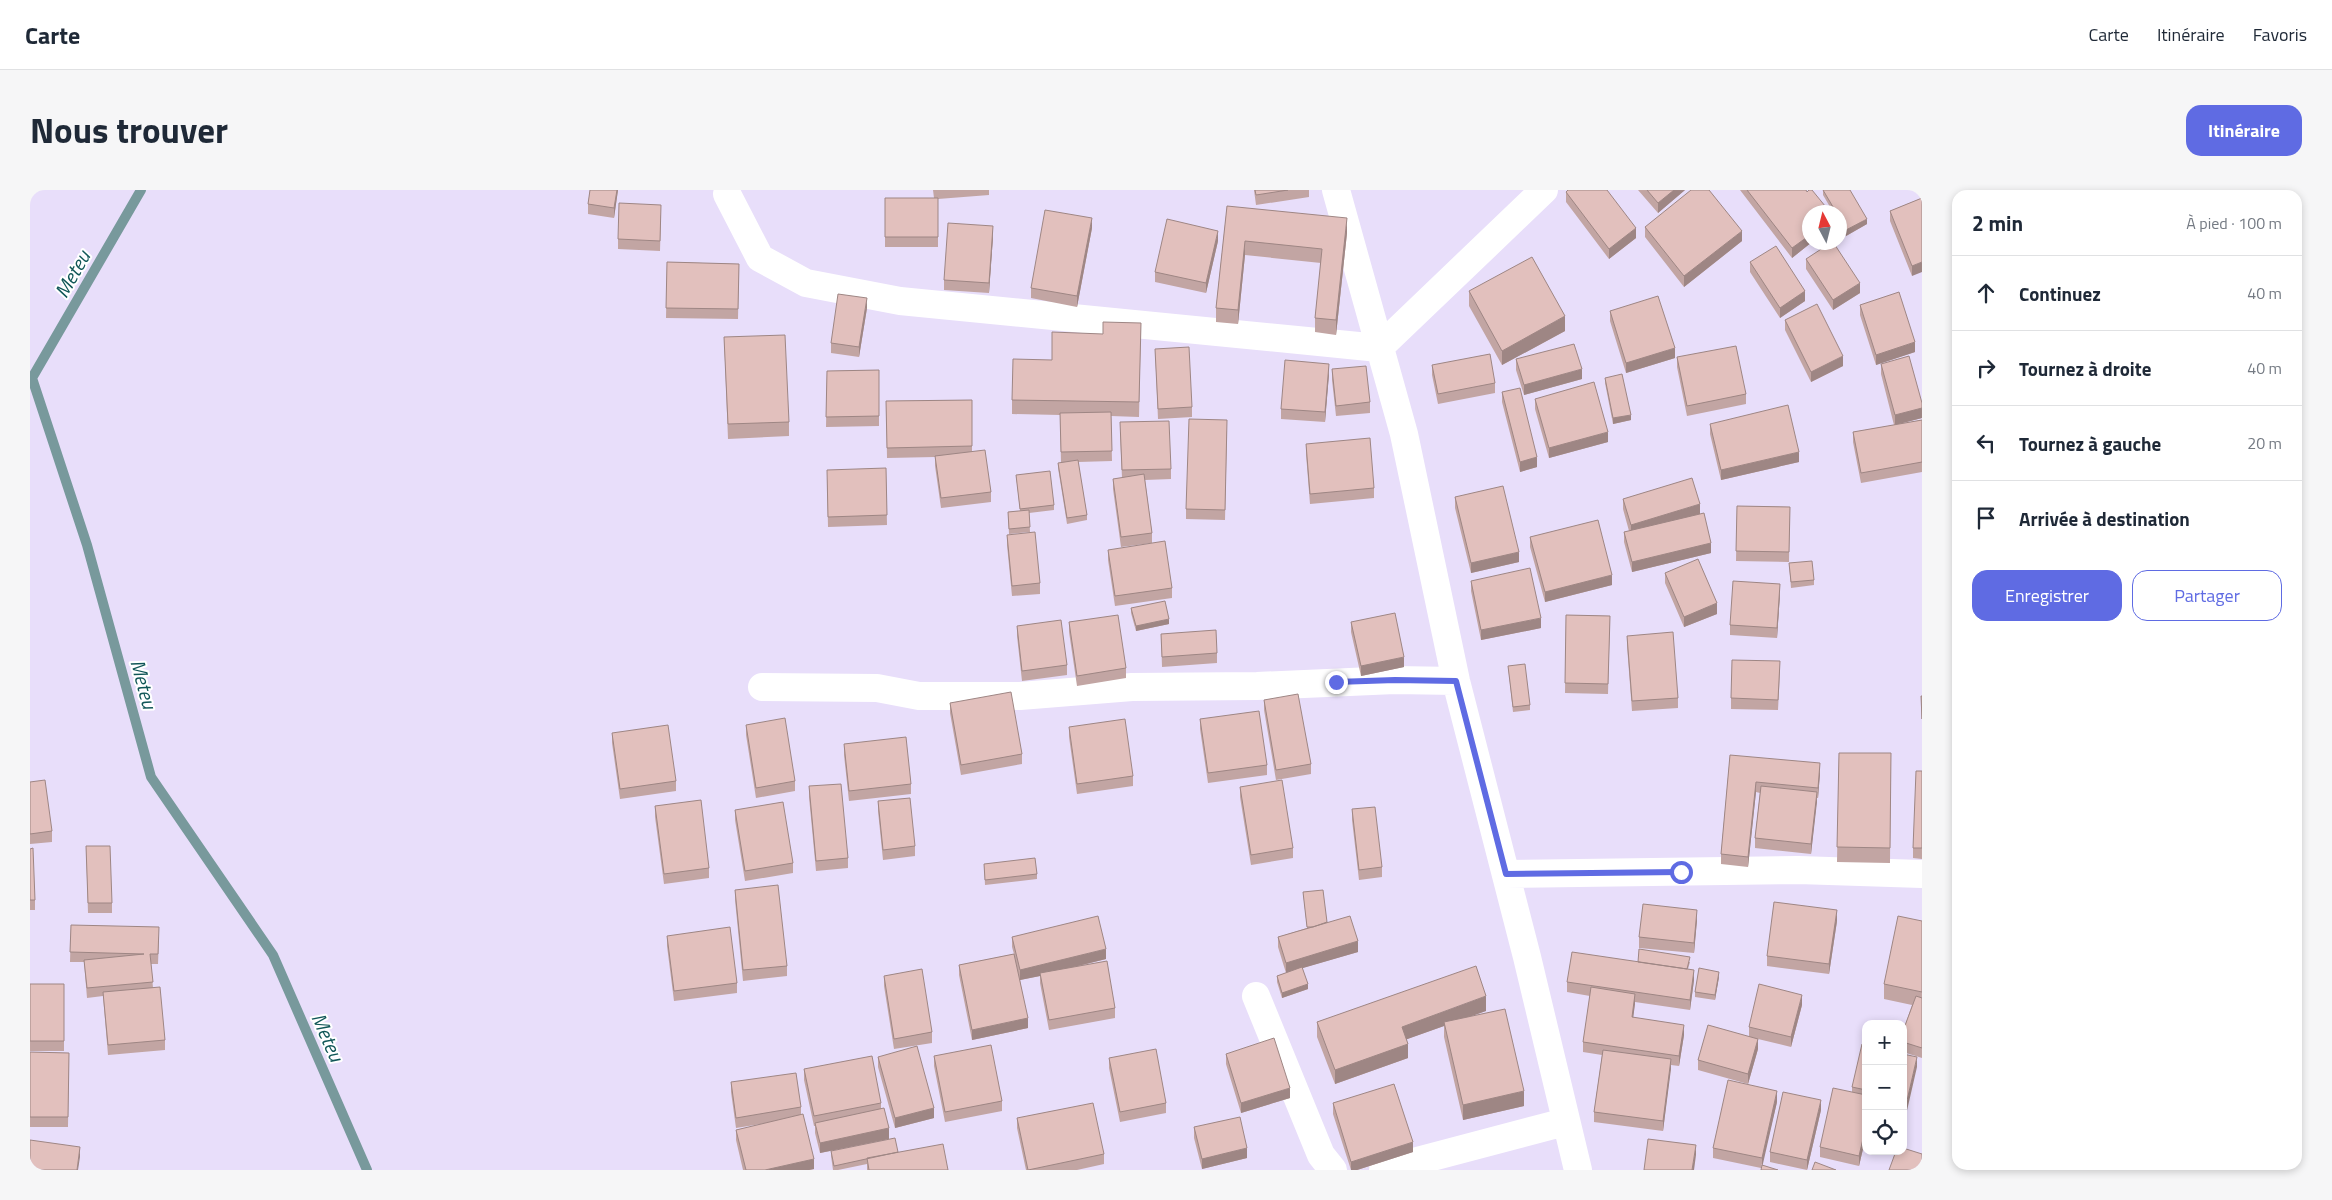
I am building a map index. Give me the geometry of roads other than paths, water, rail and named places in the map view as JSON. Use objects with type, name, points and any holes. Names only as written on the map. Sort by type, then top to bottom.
[{"type":"street","points":[[1336,190],[1404,434],[1456,681],[1506,874],[1578,1170]]},
{"type":"street","points":[[727,194],[760,258],[806,283],[900,301],[1379,348],[1544,190]]},
{"type":"street","points":[[762,687],[877,688],[919,696],[1020,696],[1132,687],[1257,686],[1395,680],[1456,681]]},
{"type":"street","points":[[1506,874],[1798,870],[1922,874]]},
{"type":"street","points":[[1256,996],[1321,1155],[1333,1170]]},
{"type":"street","points":[[1383,1170],[1565,1122]]},
{"type":"waterway","name":"Meteu","points":[[141,190],[32,378],[87,545],[151,777],[273,955],[367,1170]]}]
